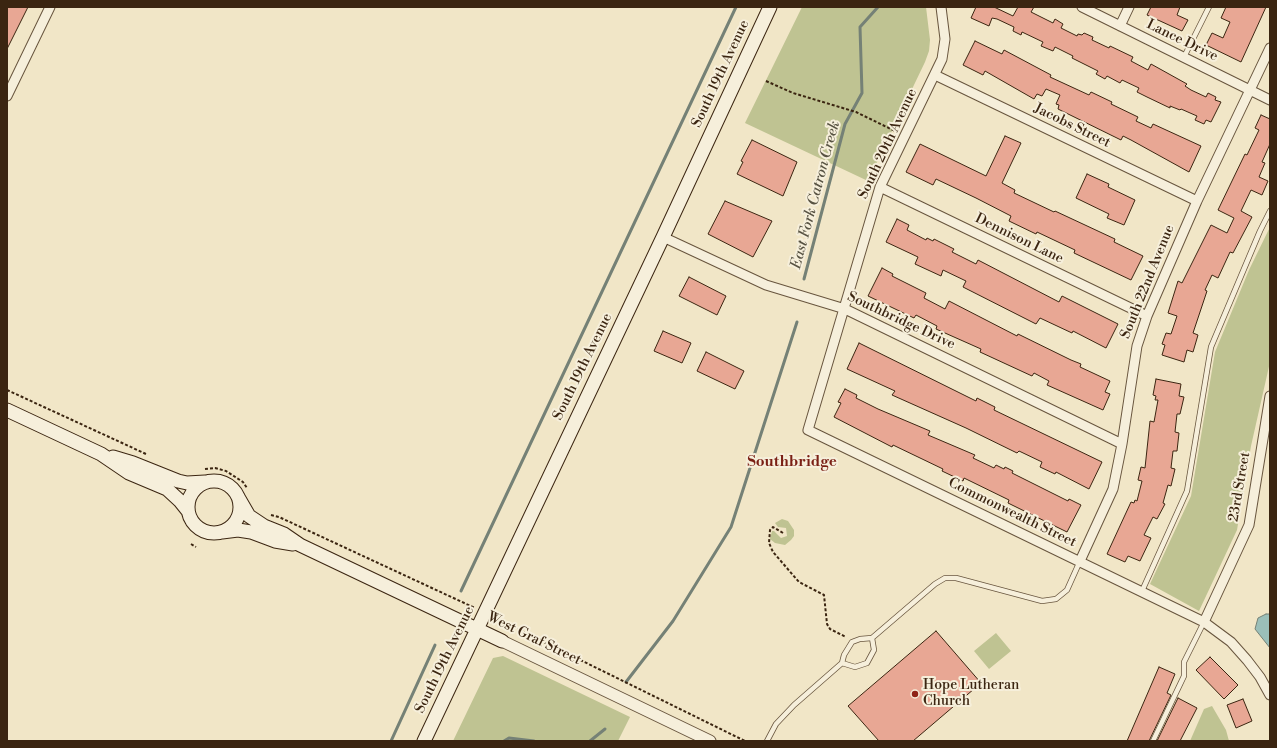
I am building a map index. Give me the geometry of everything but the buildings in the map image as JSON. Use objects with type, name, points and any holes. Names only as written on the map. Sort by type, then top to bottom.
[{"type":"main road","name":"South 19th Avenue","points":[[424,741],[593,381],[663,237],[770,7]]},
{"type":"main road","points":[[7,410],[101,454],[129,473],[167,490],[180,500],[188,510]]},
{"type":"main road","points":[[101,454],[133,463],[178,481],[187,483],[219,481],[225,483],[238,497],[240,509],[236,521],[221,532],[208,532],[197,527],[190,517],[188,510],[189,498],[192,492],[201,484],[207,482]]},
{"type":"main road","name":"West Graf Street","points":[[238,497],[244,509],[256,522],[284,534],[300,545],[502,641]]},
{"type":"main road","name":"West Graf Street","points":[[221,532],[238,530],[251,532],[275,541],[300,545]]},
{"type":"street","points":[[7,96],[50,7]]},
{"type":"street","name":"South 20th Avenue","points":[[808,430],[880,187],[942,60],[945,39],[941,7]]},
{"type":"street","name":"Lance Drive","points":[[1082,7],[1270,100]]},
{"type":"street","points":[[1120,26],[1129,7]]},
{"type":"street","name":"South 22nd Avenue","points":[[1080,561],[1113,489],[1122,444],[1137,346],[1147,316],[1197,201],[1270,48]]},
{"type":"street","name":"Jacobs Street","points":[[935,76],[1197,201]]},
{"type":"street","name":"Dennison Lane","points":[[880,187],[1147,316]]},
{"type":"street","name":"Southbridge Drive","points":[[663,237],[766,285],[845,309],[1122,444]]},
{"type":"street","name":"23rd Street","points":[[1204,622],[1249,525],[1270,396]]},
{"type":"street","name":"Commonwealth Street","points":[[808,430],[1204,622],[1231,642],[1260,677],[1270,695]]},
{"type":"street","name":"West Graf Street","points":[[502,641],[710,741]]},
{"type":"lane","points":[[1184,58],[1209,7]]},
{"type":"lane","points":[[1142,591],[1187,491],[1210,347],[1270,211]]},
{"type":"lane","points":[[767,741],[776,724],[794,705],[842,663],[844,655],[852,642],[860,639],[872,638],[935,584],[945,578],[956,578],[1042,601],[1056,599],[1067,590],[1080,561]]},
{"type":"lane","points":[[1153,741],[1184,676],[1184,662],[1204,622]]},
{"type":"lane","points":[[842,663],[855,667],[868,663],[874,650],[872,638]]},
{"type":"path","points":[[766,81],[793,93],[856,112],[905,136]]},
{"type":"path","points":[[783,533],[773,527],[770,530],[769,543],[774,552],[799,582],[824,595],[827,624],[830,629],[852,642]]},
{"type":"path","points":[[191,544],[196,547]]},
{"type":"path","points":[[505,622],[744,741]]},
{"type":"green space","points":[[802,7],[926,7],[930,40],[929,51],[868,181],[745,123]]},
{"type":"green space","points":[[1270,227],[1270,362],[1251,446],[1237,530],[1199,611],[1150,584],[1191,496],[1215,352],[1249,270]]},
{"type":"green space","points":[[782,519],[788,521],[794,530],[794,536],[785,545],[775,543],[770,539],[772,531],[774,531],[781,538],[787,536],[786,528],[778,527],[775,523]]},
{"type":"green space","points":[[996,633],[1011,651],[989,669],[974,651]]},
{"type":"green space","points":[[503,656],[630,717],[618,741],[453,741],[493,658]]},
{"type":"green space","points":[[1212,706],[1226,730],[1229,741],[1190,741],[1204,709]]},
{"type":"water","points":[[1266,614],[1270,614],[1270,648],[1255,629],[1258,618]]},
{"type":"waterway","points":[[461,591],[736,7]]},
{"type":"waterway","name":"East Fork Catron Creek","points":[[804,279],[845,124],[862,93],[860,27],[878,7]]},
{"type":"waterway","name":"East Fork Catron Creek","points":[[626,682],[673,621],[731,527],[797,322]]},
{"type":"waterway","points":[[391,741],[435,645]]},
{"type":"waterway","name":"East Fork Catron Creek","points":[[590,741],[605,729]]},
{"type":"waterway","name":"East Fork Catron Creek","points":[[504,741],[509,738],[534,741]]},
{"type":"place","name":"Hope Lutheran Church","points":[[915,694]]},
{"type":"district","name":"Southbridge","points":[[792,462]]}]
